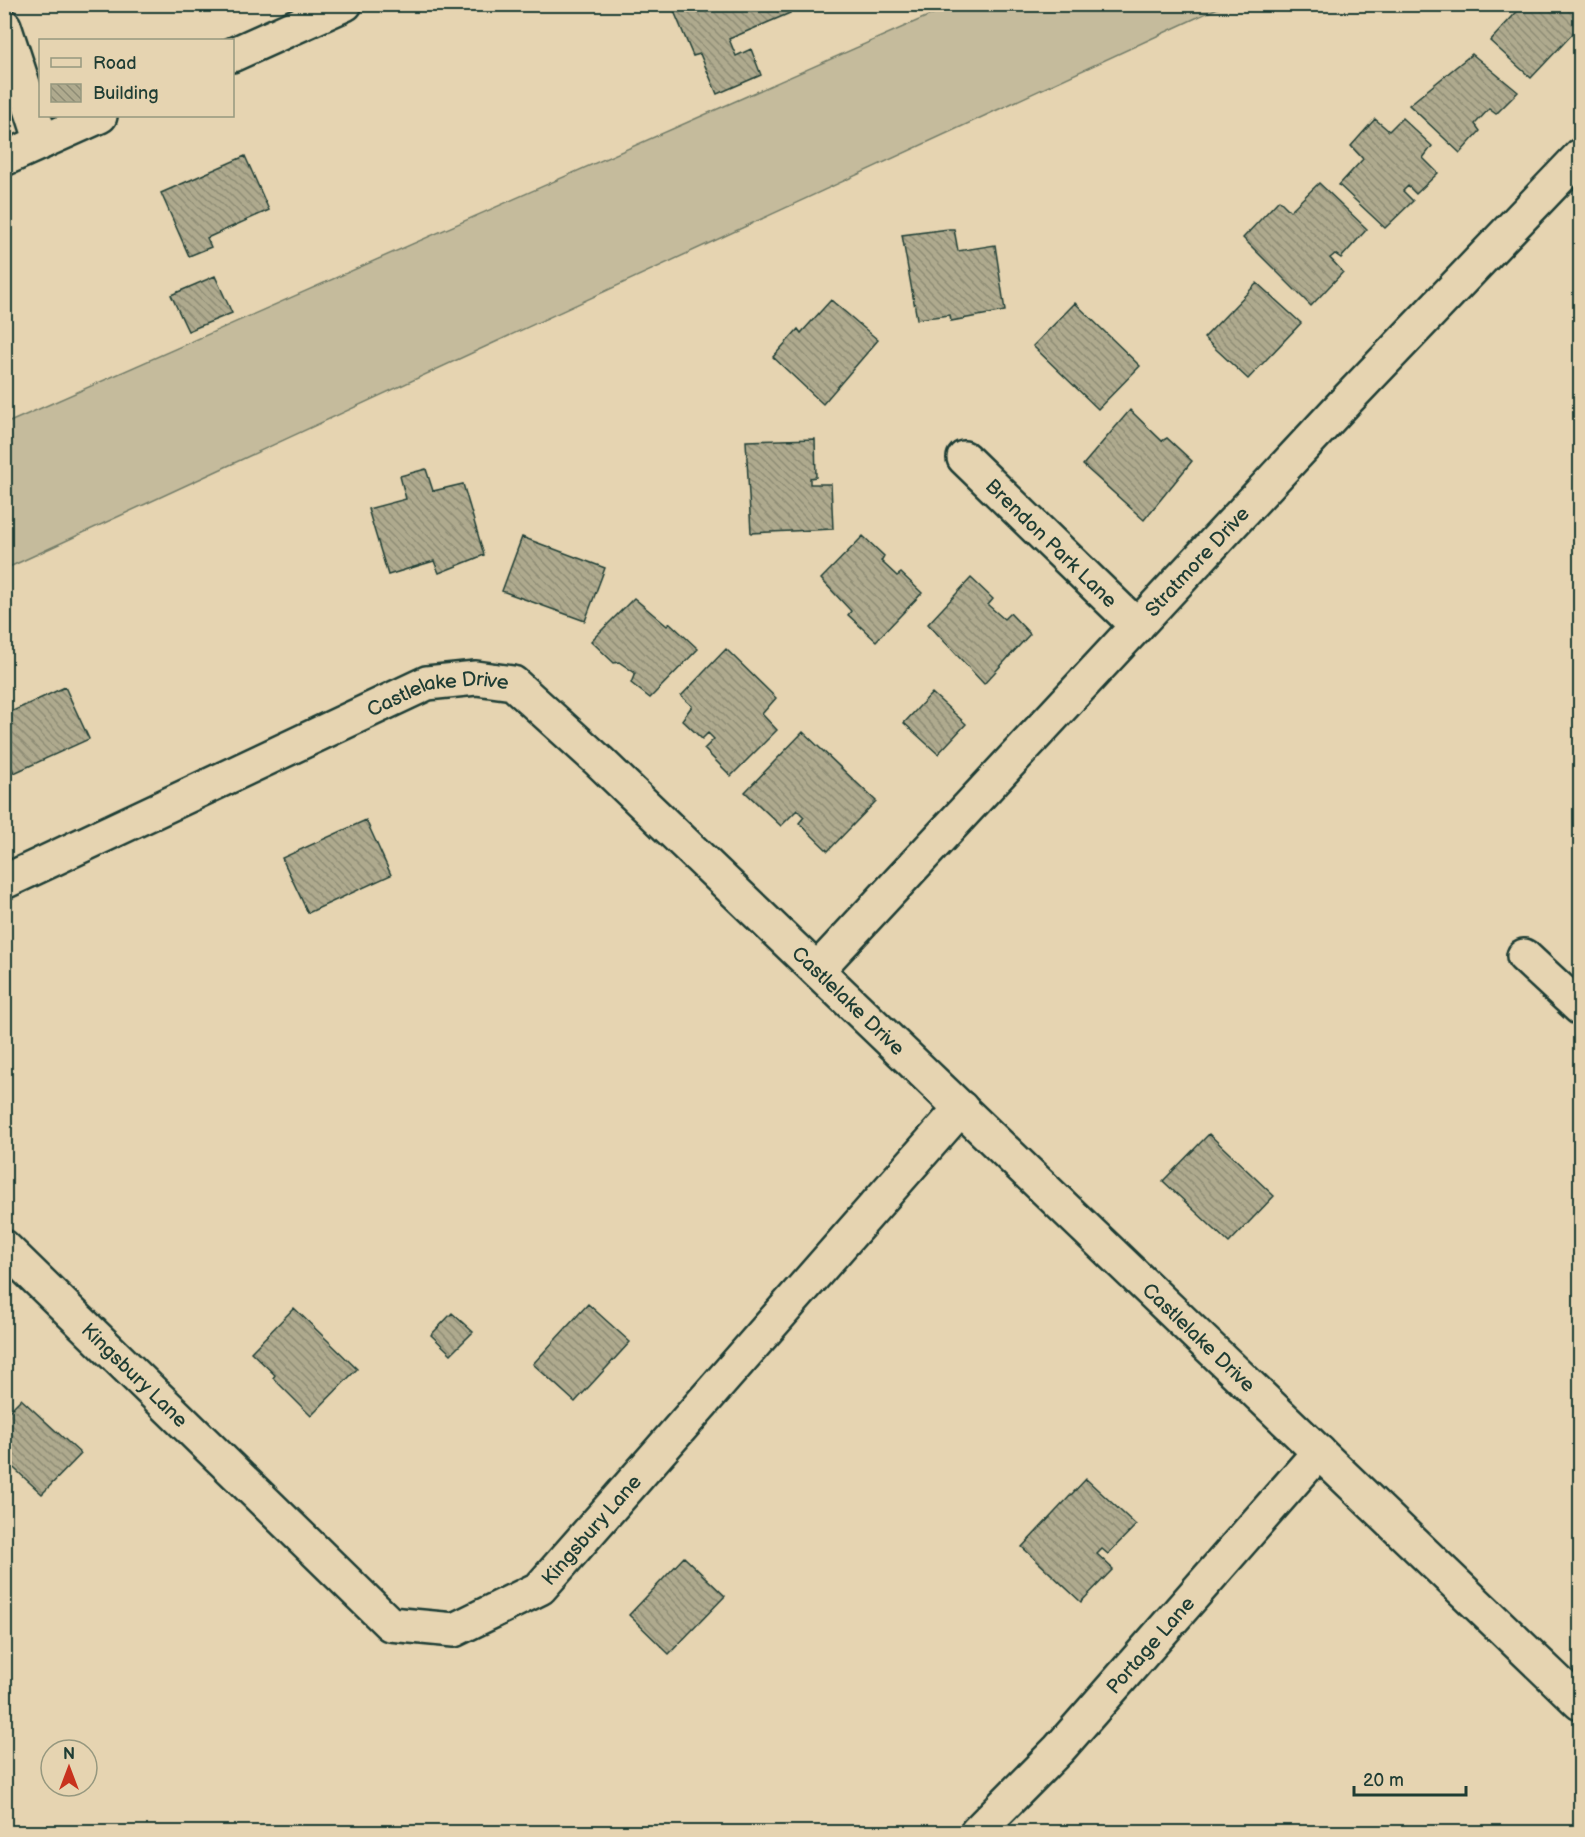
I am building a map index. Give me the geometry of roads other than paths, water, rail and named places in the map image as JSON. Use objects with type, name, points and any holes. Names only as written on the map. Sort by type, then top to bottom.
[{"type":"street","points":[[234,54],[345,4]]},
{"type":"street","points":[[4,26],[42,142]]},
{"type":"street","points":[[4,159],[98,117]]},
{"type":"street","name":"Stratmore Drive","points":[[818,970],[1338,410],[1581,156]]},
{"type":"street","name":"Brendon Park Lane","points":[[964,458],[1137,626]]},
{"type":"street","name":"Castlelake Drive","points":[[4,882],[427,682],[476,678],[513,682],[818,970],[1581,1702]]},
{"type":"street","points":[[1524,956],[1581,1008]]},
{"type":"street","name":"Kingsbury Lane","points":[[4,1248],[390,1624],[454,1630],[540,1588],[961,1107]]},
{"type":"street","name":"Portage Lane","points":[[977,1833],[1059,1749],[1319,1452]]}]
